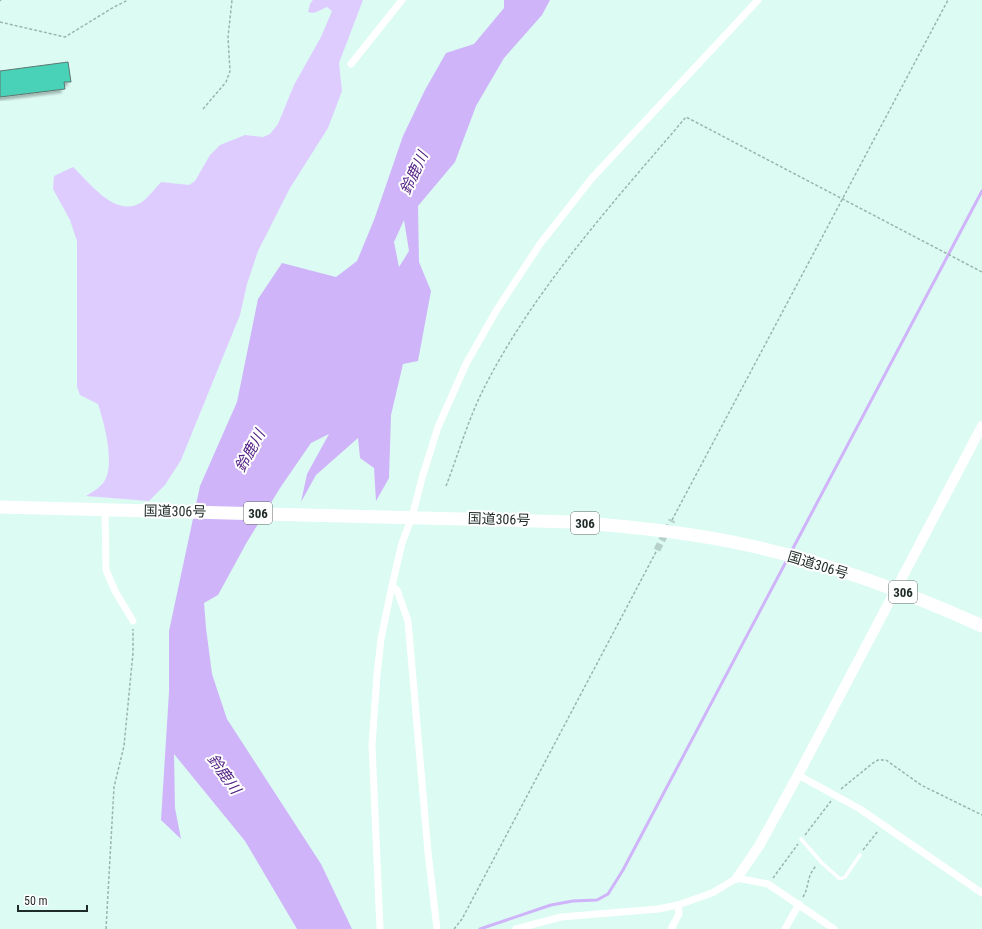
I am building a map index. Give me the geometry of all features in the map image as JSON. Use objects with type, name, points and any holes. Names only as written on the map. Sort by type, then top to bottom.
[{"type":"highway","name":"国道306号","points":[[0,507],[407,517],[607,524],[663,531],[756,547],[822,564],[895,589],[982,626]]},
{"type":"street","points":[[351,64],[402,0]]},
{"type":"street","points":[[380,929],[372,745],[379,661],[392,586],[407,517],[422,478],[438,427],[466,364],[518,276],[553,226],[592,178],[758,0]]},
{"type":"street","points":[[516,929],[561,917],[658,909],[678,905],[712,893],[737,878],[759,846],[798,775],[982,426]]},
{"type":"street","points":[[104,509],[106,570],[115,591],[133,621]]},
{"type":"street","points":[[392,586],[397,590],[408,621],[428,852],[437,929]]},
{"type":"street","points":[[798,775],[860,809],[982,893]]},
{"type":"street","points":[[737,878],[768,884],[834,929]]},
{"type":"street","points":[[785,929],[799,904]]},
{"type":"street","points":[[671,929],[679,914],[678,905]]},
{"type":"lane","points":[[802,839],[836,878],[840,879],[845,877],[860,855]]},
{"type":"path","points":[[0,22],[65,37],[128,0]]},
{"type":"path","points":[[203,108],[226,82],[230,71],[228,37],[232,0]]},
{"type":"path","points":[[672,520],[948,0]]},
{"type":"path","points":[[446,486],[482,391],[515,334],[568,258],[686,117],[982,272]]},
{"type":"path","points":[[454,929],[462,919],[657,550]]},
{"type":"path","points":[[106,929],[114,787],[124,746],[133,653],[133,621]]},
{"type":"path","points":[[860,855],[883,826]]},
{"type":"path","points":[[799,904],[808,888],[809,874],[820,861]]},
{"type":"shaded area","points":[[313,0],[363,0],[339,63],[342,91],[328,128],[290,188],[258,251],[247,284],[240,315],[181,460],[165,485],[149,501],[86,496],[100,486],[106,478],[109,451],[98,404],[80,395],[77,387],[77,241],[70,220],[53,189],[54,176],[73,167],[95,190],[113,203],[123,206],[132,206],[145,200],[161,182],[189,185],[195,181],[210,155],[220,145],[245,135],[263,137],[270,134],[278,124],[294,85],[321,37],[332,11],[327,7],[314,13],[308,12],[310,4]]},
{"type":"water","name":"鈴鹿川","points":[[504,0],[550,0],[542,15],[504,58],[476,106],[455,162],[418,206],[419,262],[431,291],[418,361],[403,364],[391,415],[389,478],[376,501],[374,468],[360,458],[358,438],[316,475],[301,502],[307,474],[329,434],[311,443],[280,488],[247,542],[218,595],[204,603],[212,674],[227,719],[321,864],[352,929],[297,929],[245,841],[174,754],[175,808],[181,839],[161,820],[169,692],[169,631],[200,486],[237,402],[258,299],[282,263],[336,277],[357,261],[374,220],[403,136],[425,90],[446,53],[474,44],[504,8]],"holes":[[[404,220],[409,251],[399,267],[394,242]]]},
{"type":"building","points":[[68,62],[71,82],[64,82],[65,89],[0,97],[0,71]]},
{"type":"waterway","points":[[791,552],[982,191]]},
{"type":"waterway","points":[[480,929],[551,905],[573,901],[597,900],[608,894],[623,870],[788,558]]},
{"type":"tunnel","points":[[657,550],[672,520]]}]
